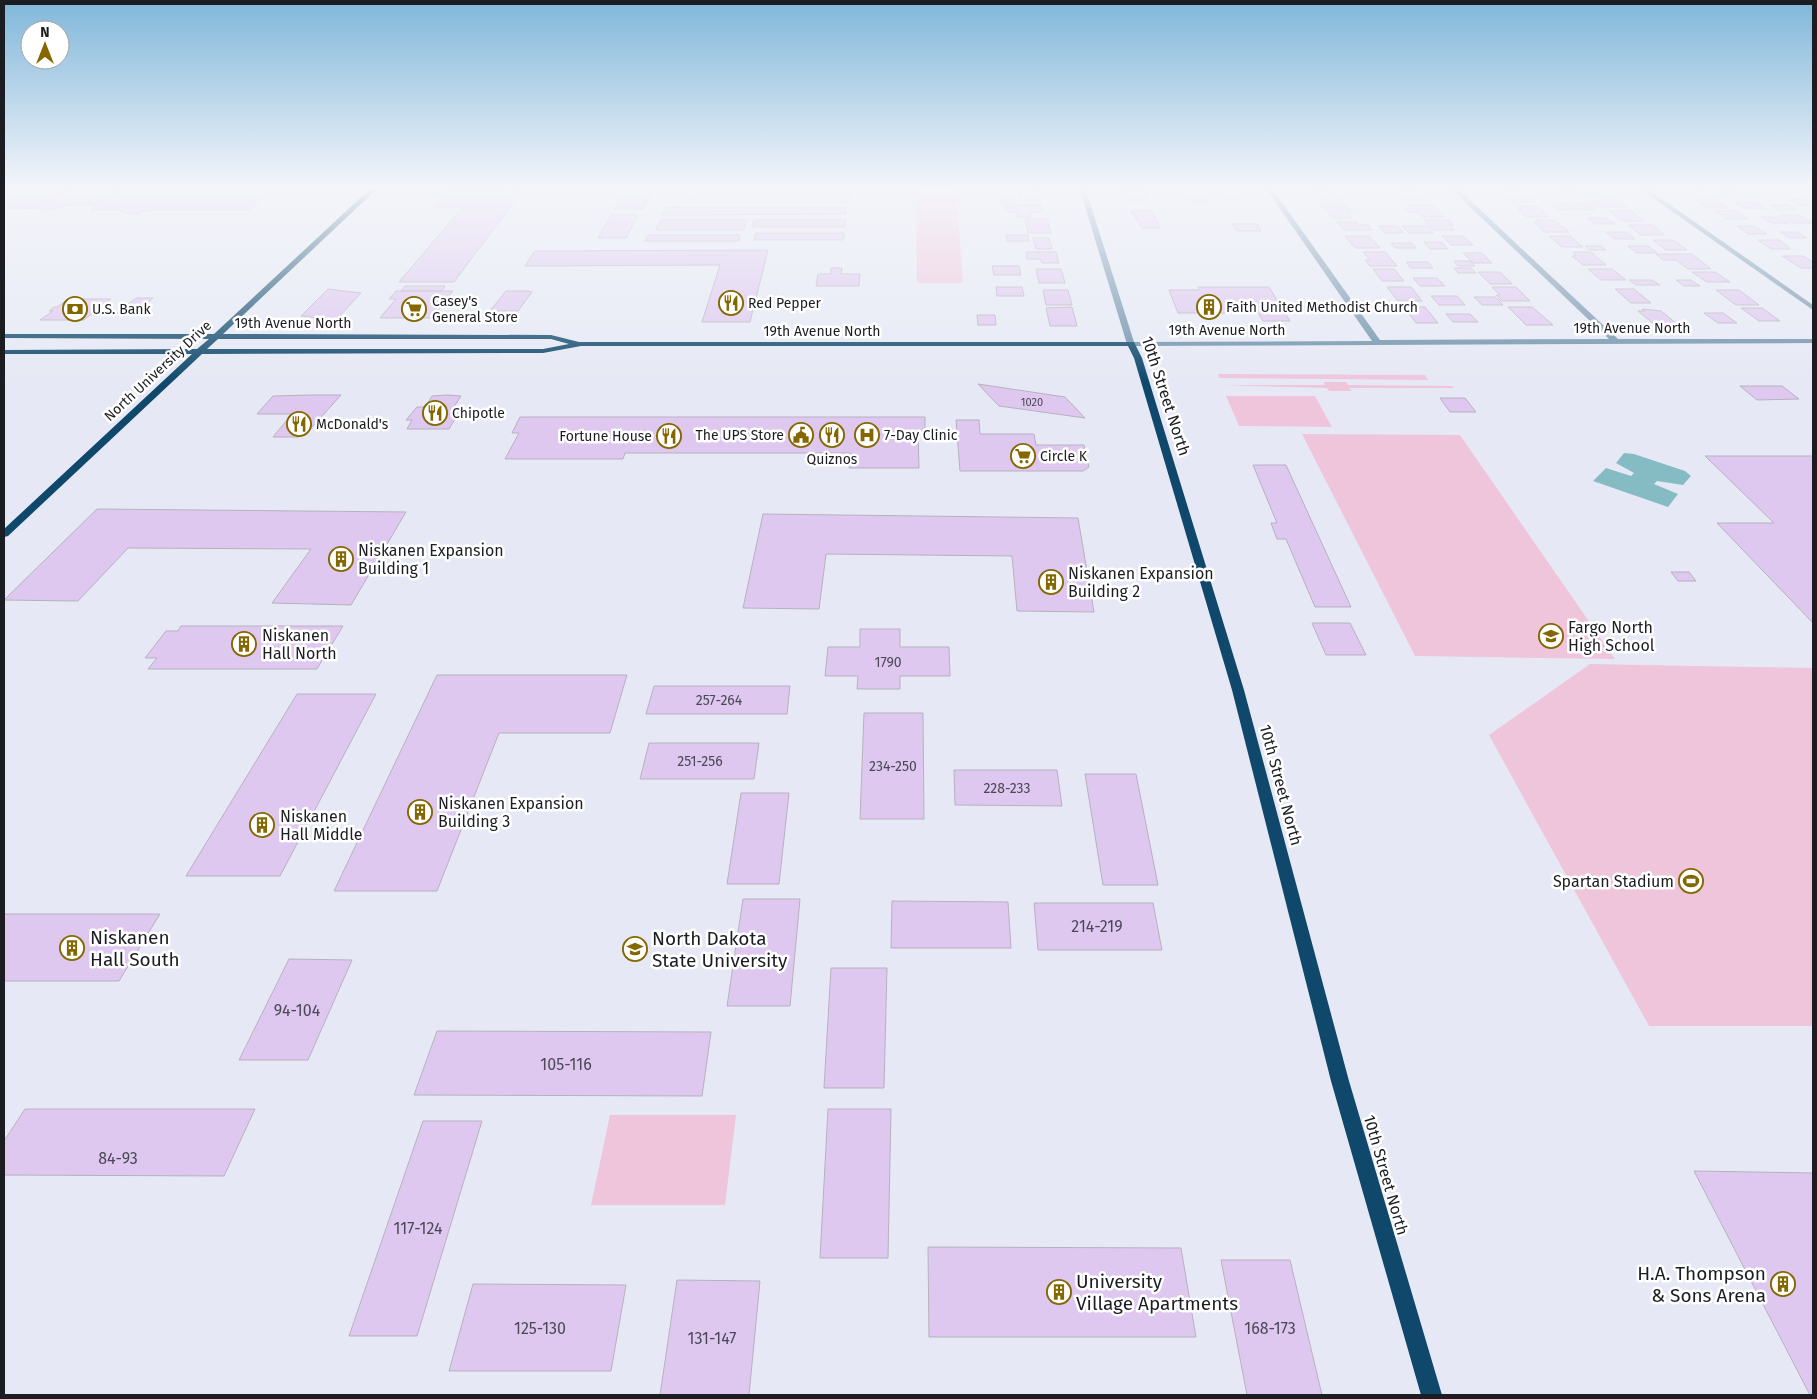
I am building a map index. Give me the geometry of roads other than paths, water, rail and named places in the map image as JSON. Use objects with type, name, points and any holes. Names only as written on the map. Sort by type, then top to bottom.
[{"type":"main road","name":"North University Drive","points":[[4,534],[306,252]]},
{"type":"main road","name":"19th Avenue North","points":[[4,336],[550,337],[581,344]]},
{"type":"main road","name":"19th Avenue North","points":[[4,352],[544,351],[581,344],[1131,344]]},
{"type":"main road","name":"10th Street North","points":[[1131,344],[1141,367],[1238,690],[1340,1081],[1432,1395]]},
{"type":"street","name":"10th Street North","points":[[1102,252],[1131,344]]},
{"type":"street","points":[[1314,252],[1378,343]]},
{"type":"street","points":[[1520,252],[1616,342]]},
{"type":"street","points":[[1733,252],[1813,308]]},
{"type":"street","name":"19th Avenue North","points":[[1131,344],[1813,341]]},
{"type":"water","points":[[1624,453],[1634,454],[1685,471],[1691,476],[1683,485],[1657,481],[1654,484],[1678,494],[1668,507],[1593,481],[1606,468],[1631,476],[1634,473],[1616,463]]},
{"type":"place","name":"Red Pepper","points":[[731,303]]},
{"type":"place","name":"Faith United Methodist Church","points":[[1209,307]]},
{"type":"place","name":"U.S. Bank","points":[[75,309]]},
{"type":"place","name":"Casey's General Store","points":[[414,309]]},
{"type":"place","name":"Chipotle","points":[[435,413]]},
{"type":"place","name":"McDonald's","points":[[299,424]]},
{"type":"place","name":"The UPS Store","points":[[801,435]]},
{"type":"place","name":"Quiznos","points":[[832,435]]},
{"type":"place","name":"7-Day Clinic","points":[[867,435]]},
{"type":"place","name":"Fortune House","points":[[669,436]]},
{"type":"place","name":"Circle K","points":[[1023,456]]},
{"type":"place","name":"Niskanen Expansion Building 1","points":[[341,559]]},
{"type":"place","name":"Niskanen Expansion Building 2","points":[[1051,582]]},
{"type":"place","name":"Fargo North High School","points":[[1551,636]]},
{"type":"place","name":"Niskanen Hall North","points":[[244,644]]},
{"type":"place","name":"Niskanen Expansion Building 3","points":[[420,812]]},
{"type":"place","name":"Niskanen Hall Middle","points":[[262,825]]},
{"type":"place","name":"Spartan Stadium","points":[[1691,881]]},
{"type":"place","name":"Niskanen Hall South","points":[[72,948]]},
{"type":"place","name":"North Dakota State University","points":[[635,949]]},
{"type":"place","name":"H.A. Thompson & Sons Arena","points":[[1783,1284]]},
{"type":"place","name":"University Village Apartments","points":[[1059,1292]]}]
